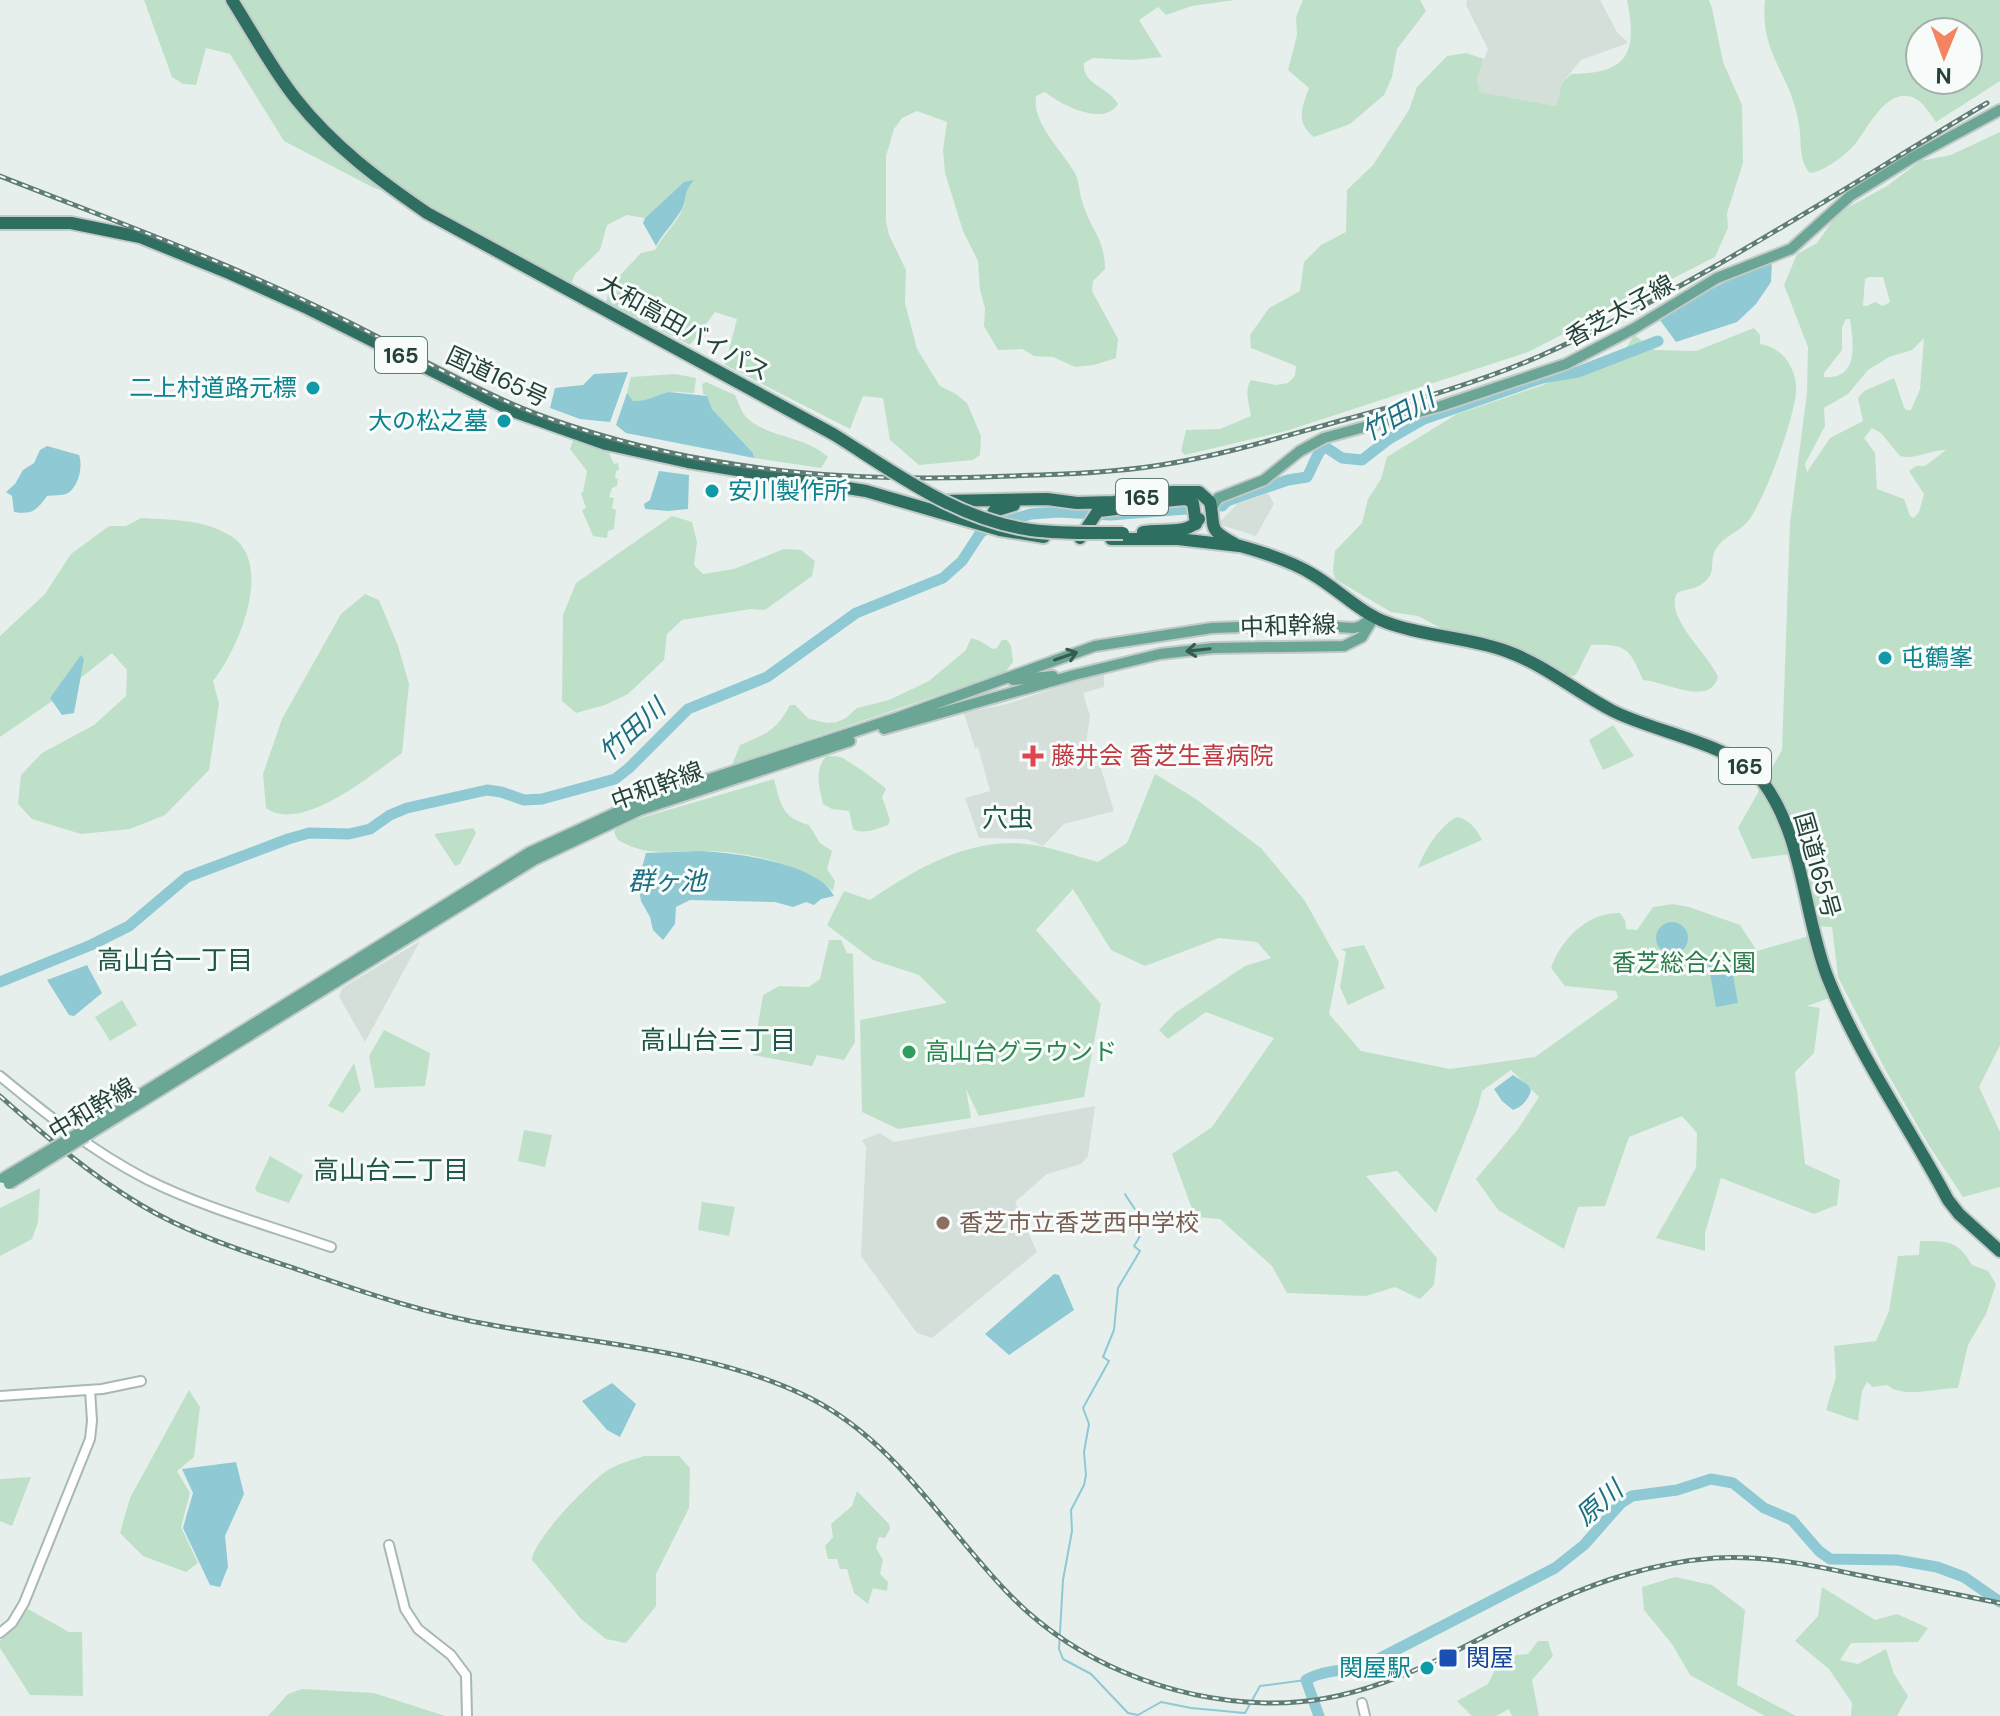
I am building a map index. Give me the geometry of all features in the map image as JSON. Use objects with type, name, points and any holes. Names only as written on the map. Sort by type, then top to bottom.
[{"type":"highway","name":"大和高田バイパス","points":[[232,0],[296,99],[350,157],[375,177],[427,213],[833,434],[908,483],[969,514],[1029,530],[1123,533],[1159,529],[1198,530]]},
{"type":"highway","name":"国道165号","points":[[0,223],[71,223],[140,237],[305,307],[535,420],[623,448],[878,494],[1000,530],[1043,537],[1178,539],[1239,546]]},
{"type":"highway","name":"国道165号","points":[[807,481],[870,487],[928,500],[1114,502],[1172,492],[1199,492],[1209,502]]},
{"type":"highway","points":[[1079,539],[1094,514],[1187,499],[1196,509],[1198,530]]},
{"type":"highway","points":[[1198,530],[1211,523],[1209,502]]},
{"type":"highway","points":[[1198,530],[1209,502]]},
{"type":"highway","name":"165","points":[[1000,530],[991,520],[994,511],[999,509],[1016,505],[1077,503]]},
{"type":"highway","name":"国道165号","points":[[1211,523],[1221,536],[1239,546]]},
{"type":"highway","name":"国道165号","points":[[1198,530],[1310,573],[1389,624],[1477,643],[1528,660],[1612,711],[1735,758],[1760,779],[1789,833],[1814,939],[1843,1012],[1948,1200],[2000,1251]]},
{"type":"highway","name":"165","points":[[1178,539],[1192,539],[1198,530]]},
{"type":"main road","name":"香芝太子線","points":[[1209,502],[1220,490],[1232,491],[1264,480],[1300,451],[1324,438],[1441,406],[1566,364],[1633,329],[1717,278],[1791,249],[1850,196],[2000,110]]},
{"type":"main road","name":"中和幹線","points":[[3,1183],[547,854],[640,810],[888,728],[1160,654],[1213,648],[1344,646],[1362,637],[1374,616]]},
{"type":"main road","name":"中和幹線","points":[[83,1134],[508,866],[639,802],[899,717],[1095,646],[1252,625],[1354,628],[1374,616]]},
{"type":"main road","points":[[993,683],[1069,672],[1074,675]]},
{"type":"street","points":[[0,1076],[62,1128],[150,1181],[331,1247]]},
{"type":"street","points":[[0,1396],[90,1390],[141,1381]]},
{"type":"street","points":[[0,1633],[12,1623],[24,1603],[83,1459],[92,1429],[90,1390]]},
{"type":"street","points":[[389,1545],[405,1609],[418,1629],[451,1655],[466,1675],[467,1716]]},
{"type":"street","points":[[1362,1703],[1365,1716]]},
{"type":"shaded area","points":[[1467,0],[1600,0],[1617,32],[1628,43],[1581,60],[1562,83],[1556,106],[1480,92],[1477,78],[1488,49],[1466,5]]},
{"type":"shaded area","points":[[1268,493],[1274,504],[1256,536],[1218,524],[1237,504]]},
{"type":"shaded area","name":"藤井会 香芝生喜病院","points":[[1104,674],[1104,687],[1083,693],[1090,716],[1086,744],[1082,746],[1089,767],[1100,765],[1114,811],[1064,824],[1043,846],[1027,839],[979,838],[965,798],[990,791],[978,747],[975,748],[964,713],[1007,704]]},
{"type":"shaded area","points":[[420,941],[365,1042],[339,997],[342,988]]},
{"type":"shaded area","name":"香芝市立香芝西中学校","points":[[1095,1106],[1088,1156],[1081,1164],[1047,1174],[1015,1202],[1037,1252],[932,1338],[917,1333],[861,1256],[866,1147],[862,1140],[880,1133],[894,1142]]},
{"type":"green space","points":[[144,0],[1235,0],[1192,6],[1166,15],[1158,7],[1139,20],[1162,57],[1133,60],[1093,58],[1084,63],[1087,76],[1118,104],[1112,111],[1103,114],[1082,112],[1045,92],[1036,96],[1043,127],[1075,173],[1086,213],[1103,250],[1105,269],[1093,281],[1092,291],[1118,339],[1116,358],[1075,367],[1053,357],[1034,356],[1022,349],[998,350],[984,326],[985,308],[978,261],[963,231],[945,173],[943,150],[947,122],[917,111],[902,118],[894,129],[886,156],[886,221],[889,235],[906,270],[905,303],[917,349],[940,386],[967,403],[981,436],[980,455],[973,460],[919,465],[890,440],[883,398],[863,396],[850,429],[725,365],[737,319],[715,312],[690,345],[606,302],[610,286],[641,253],[655,250],[681,211],[693,181],[684,182],[645,218],[627,215],[607,225],[600,250],[575,274],[571,284],[419,202],[374,188],[284,141],[230,54],[206,48],[196,85],[183,84],[172,77]]},
{"type":"green space","points":[[1303,0],[1420,0],[1426,11],[1397,49],[1392,77],[1384,95],[1350,124],[1314,137],[1302,120],[1302,108],[1309,88],[1288,70],[1297,35],[1296,17]]},
{"type":"green space","points":[[1627,0],[1709,0],[1712,8],[1723,62],[1742,105],[1743,163],[1727,213],[1728,228],[1715,257],[1528,352],[1286,431],[1185,455],[1181,451],[1186,430],[1220,429],[1251,416],[1247,393],[1251,380],[1276,385],[1288,383],[1295,376],[1296,366],[1251,348],[1250,335],[1269,308],[1300,291],[1304,262],[1321,245],[1346,232],[1347,190],[1373,165],[1409,110],[1417,87],[1447,56],[1466,53],[1484,59],[1477,78],[1480,92],[1556,106],[1562,83],[1571,74],[1605,70],[1617,65],[1624,57],[1631,34]]},
{"type":"green space","points":[[1765,0],[2000,0],[2000,81],[1984,91],[1984,16],[1904,16],[1906,96],[1897,97],[1881,109],[1847,152],[1828,166],[1810,173],[1802,156],[1795,107],[1767,35]]},
{"type":"green space","points":[[1906,96],[1977,96],[1936,122],[1916,99]]},
{"type":"green space","points":[[2000,132],[2000,1045],[1979,1087],[2000,1132],[2000,1187],[1963,1197],[1885,1069],[1838,977],[1832,927],[1816,926],[1806,852],[1752,859],[1738,828],[1782,750],[1790,523],[1807,393],[1808,347],[1784,285],[1797,254],[1817,243],[1838,213],[1887,186],[1920,161],[1951,155]],"holes":[[[1883,277],[1890,302],[1883,306],[1875,302],[1863,306],[1865,279]],[[1846,319],[1850,319],[1853,348],[1849,366],[1836,376],[1824,377],[1842,350],[1842,327]],[[1924,338],[1920,389],[1911,410],[1904,407],[1894,378],[1864,391],[1858,398],[1863,421],[1830,438],[1807,472],[1805,464],[1825,426],[1824,408],[1848,394],[1868,370],[1889,357],[1912,350]],[[1872,428],[1881,433],[1900,456],[1906,457],[1946,450],[1925,466],[1916,466],[1909,471],[1924,494],[1914,518],[1910,516],[1904,499],[1877,489],[1875,453],[1864,438]]]},
{"type":"green space","points":[[1754,328],[1760,335],[1760,344],[1776,350],[1792,368],[1796,393],[1784,440],[1756,509],[1745,524],[1717,548],[1711,574],[1706,581],[1677,593],[1675,603],[1682,624],[1718,677],[1713,686],[1697,692],[1643,680],[1630,655],[1612,645],[1591,645],[1577,673],[1574,676],[1564,675],[1450,633],[1418,616],[1391,612],[1335,579],[1335,551],[1362,523],[1368,499],[1381,479],[1387,457],[1457,414],[1540,386],[1624,352],[1634,335],[1655,350],[1696,351]]},
{"type":"green space","points":[[675,374],[696,378],[694,393],[669,392],[649,400],[633,401],[627,393],[631,377]]},
{"type":"green space","points":[[706,382],[735,395],[750,421],[819,450],[828,457],[821,468],[754,458],[753,453],[712,409],[707,396],[703,394],[702,384]]},
{"type":"green space","points":[[574,438],[609,453],[614,464],[618,463],[617,486],[612,488],[609,497],[614,498],[612,508],[616,510],[614,529],[608,531],[607,538],[593,536],[582,510],[586,508],[581,493],[587,471],[570,449]]},
{"type":"green space","points":[[672,516],[692,522],[697,542],[694,565],[703,574],[734,569],[784,549],[801,550],[815,561],[812,576],[765,610],[751,609],[682,620],[667,634],[664,660],[628,694],[605,705],[576,713],[562,701],[563,615],[576,583]]},
{"type":"green space","points":[[141,518],[199,523],[231,536],[244,549],[250,566],[248,607],[233,649],[213,681],[219,704],[209,770],[165,815],[130,829],[81,834],[32,819],[18,804],[21,775],[42,753],[94,725],[126,696],[127,670],[112,653],[0,737],[0,636],[45,594],[71,554],[109,526],[126,526]]},
{"type":"green space","points":[[365,594],[379,600],[398,646],[409,684],[402,753],[317,808],[281,814],[266,808],[263,774],[282,719],[341,614]]},
{"type":"green space","points":[[971,638],[993,649],[1002,640],[1007,640],[1013,662],[998,675],[732,765],[740,745],[770,731],[790,705],[795,705],[809,719],[837,722],[857,708],[889,700],[929,681],[966,650]]},
{"type":"green space","points":[[1613,725],[1634,756],[1603,770],[1589,740]]},
{"type":"green space","points":[[826,756],[844,759],[886,789],[882,797],[890,820],[888,825],[870,831],[857,831],[853,829],[849,811],[832,809],[823,804],[819,773]]},
{"type":"green space","name":"香芝総合公園","points":[[1155,774],[1196,799],[1261,848],[1305,901],[1339,962],[1329,1014],[1361,1051],[1450,1069],[1535,1057],[1618,998],[1616,991],[1565,986],[1551,968],[1562,947],[1577,929],[1608,914],[1620,913],[1626,929],[1637,930],[1653,907],[1673,904],[1689,907],[1740,925],[1757,951],[1809,936],[1832,997],[1807,1006],[1820,1008],[1814,1053],[1795,1072],[1805,1164],[1840,1180],[1837,1205],[1814,1214],[1721,1178],[1705,1233],[1705,1251],[1656,1238],[1696,1168],[1697,1133],[1682,1116],[1629,1137],[1605,1206],[1578,1207],[1564,1249],[1498,1210],[1476,1179],[1518,1129],[1539,1097],[1511,1070],[1482,1091],[1436,1213],[1397,1171],[1366,1176],[1437,1258],[1434,1285],[1420,1299],[1395,1287],[1366,1296],[1287,1293],[1272,1266],[1220,1219],[1195,1217],[1172,1154],[1212,1127],[1274,1038],[1206,1012],[1168,1039],[1159,1030],[1175,1013],[1245,966],[1271,958],[1257,942],[1219,938],[1145,966],[1111,950],[1073,889],[1036,930],[1101,1004],[1084,1097],[979,1116],[966,1089],[971,1118],[898,1129],[862,1112],[860,1020],[947,1003],[919,975],[873,960],[827,925],[844,891],[870,900],[905,877],[943,858],[1004,843],[1043,847],[1098,862],[1127,843]]},
{"type":"green space","points":[[774,779],[787,814],[809,825],[820,843],[832,851],[827,869],[835,881],[833,891],[804,873],[771,860],[720,852],[650,851],[629,846],[618,840],[614,832],[620,824]]},
{"type":"green space","points":[[1457,817],[1472,825],[1482,840],[1418,868],[1433,839]]},
{"type":"green space","points":[[473,828],[476,833],[460,864],[455,866],[434,834]]},
{"type":"green space","points":[[829,940],[841,940],[847,953],[853,954],[855,1042],[844,1060],[817,1055],[812,1066],[753,1055],[763,995],[779,986],[809,987],[820,979]]},
{"type":"green space","points":[[1364,945],[1385,988],[1348,1005],[1340,987],[1346,952],[1341,949]]},
{"type":"green space","points":[[122,1000],[137,1025],[110,1041],[95,1017]]},
{"type":"green space","points":[[384,1030],[430,1053],[425,1086],[375,1088],[369,1056]]},
{"type":"green space","points":[[354,1063],[361,1090],[343,1113],[328,1106]]},
{"type":"green space","points":[[524,1130],[552,1135],[545,1167],[518,1161]]},
{"type":"green space","points":[[270,1156],[303,1175],[289,1203],[257,1192],[255,1188]]},
{"type":"green space","points":[[40,1188],[38,1222],[32,1239],[0,1256],[0,1208]]},
{"type":"green space","points":[[702,1202],[735,1207],[729,1236],[698,1230]]},
{"type":"green space","points":[[1920,1241],[1957,1246],[1972,1265],[1988,1271],[1996,1284],[1986,1314],[1968,1345],[1958,1388],[1911,1392],[1887,1385],[1873,1387],[1867,1382],[1862,1391],[1858,1421],[1826,1410],[1836,1377],[1834,1346],[1876,1341],[1889,1311],[1898,1256],[1919,1255]]},
{"type":"green space","points":[[189,1390],[200,1407],[194,1457],[177,1471],[190,1493],[181,1527],[198,1563],[186,1572],[143,1556],[120,1533],[130,1498]]},
{"type":"green space","points":[[644,1456],[679,1456],[690,1468],[689,1508],[656,1574],[656,1606],[626,1643],[606,1639],[581,1619],[532,1560],[552,1526],[589,1486],[612,1468]]},
{"type":"green space","points":[[31,1477],[12,1526],[0,1521],[0,1479]]},
{"type":"green space","points":[[857,1491],[889,1524],[890,1529],[885,1538],[879,1537],[876,1548],[883,1560],[880,1574],[888,1582],[887,1591],[873,1588],[868,1604],[854,1593],[847,1569],[840,1569],[837,1559],[828,1559],[825,1546],[833,1537],[831,1524],[852,1506]]},
{"type":"green space","points":[[1675,1577],[1712,1585],[1745,1610],[1737,1685],[1796,1716],[1765,1716],[1690,1675],[1672,1644],[1644,1610],[1642,1587]]},
{"type":"green space","points":[[1822,1587],[1875,1620],[1897,1614],[1928,1628],[1918,1642],[1851,1643],[1840,1660],[1858,1664],[1886,1649],[1894,1674],[1908,1696],[1897,1716],[1851,1716],[1852,1703],[1829,1669],[1795,1641],[1818,1616]]},
{"type":"green space","points":[[28,1609],[69,1632],[82,1632],[83,1696],[30,1695],[0,1648],[0,1641]]},
{"type":"green space","points":[[1538,1641],[1548,1641],[1553,1656],[1532,1680],[1539,1716],[1512,1716],[1509,1709],[1496,1716],[1472,1716],[1457,1701],[1488,1684],[1502,1656],[1528,1654]]},
{"type":"green space","points":[[302,1689],[374,1693],[445,1716],[268,1716],[288,1694]]},
{"type":"water","points":[[694,180],[682,209],[656,246],[643,223],[645,218],[684,182]]},
{"type":"water","points":[[1772,261],[1771,282],[1756,304],[1737,322],[1676,342],[1660,320],[1714,288]]},
{"type":"water","points":[[628,372],[610,422],[580,419],[550,408],[555,388],[583,385],[594,374]]},
{"type":"water","points":[[669,392],[707,396],[712,409],[753,453],[754,458],[626,433],[616,425],[627,393],[633,401],[638,401]]},
{"type":"water","points":[[47,446],[79,455],[77,481],[68,493],[47,496],[34,510],[14,512],[12,496],[6,492],[23,470],[34,463],[40,450]]},
{"type":"water","points":[[659,471],[689,475],[688,509],[645,509],[644,504],[650,500]]},
{"type":"water","points":[[81,655],[84,659],[74,713],[62,715],[50,698]]},
{"type":"water","name":"群ヶ池","points":[[699,851],[752,857],[793,868],[811,875],[834,896],[821,899],[814,905],[806,902],[793,907],[775,902],[690,900],[676,907],[675,924],[663,940],[653,930],[641,901],[638,883],[646,853]]},
{"type":"water","points":[[1672,922],[1683,927],[1688,938],[1683,949],[1672,954],[1661,949],[1656,938],[1661,927]]},
{"type":"water","points":[[1730,959],[1738,1003],[1716,1007],[1708,962]]},
{"type":"water","points":[[87,965],[102,993],[74,1016],[69,1015],[47,980]]},
{"type":"water","points":[[1513,1075],[1531,1090],[1525,1102],[1513,1110],[1494,1089]]},
{"type":"water","points":[[1054,1274],[1059,1275],[1074,1310],[1009,1355],[985,1334]]},
{"type":"water","points":[[612,1383],[636,1404],[620,1437],[607,1430],[582,1401]]},
{"type":"water","points":[[236,1462],[244,1494],[225,1536],[228,1567],[220,1587],[210,1585],[183,1528],[193,1493],[182,1469]]},
{"type":"waterway","name":"竹田川","points":[[1222,506],[1227,501],[1288,480],[1307,477],[1324,446],[1342,458],[1362,460],[1389,439],[1424,419],[1542,378],[1578,372],[1658,341]]},
{"type":"waterway","name":"竹田川","points":[[0,982],[129,926],[187,877],[288,839],[309,833],[349,834],[370,829],[407,808],[487,790],[524,800],[542,799],[615,779],[688,709],[767,677],[856,613],[943,578],[962,561],[981,532],[998,524],[1031,514],[1110,515],[1186,509]]},
{"type":"waterway","points":[[1125,1194],[1141,1219],[1142,1231],[1134,1246],[1140,1251],[1118,1288],[1114,1330],[1103,1357],[1109,1361],[1083,1408],[1089,1424],[1084,1452],[1086,1475],[1071,1510],[1072,1531],[1063,1580],[1059,1649],[1063,1659],[1091,1674],[1128,1713],[1138,1715],[1161,1702],[1245,1713],[1260,1686],[1306,1680]]},
{"type":"waterway","name":"原川","points":[[1319,1716],[1306,1680],[1325,1673],[1359,1669],[1555,1568],[1584,1545],[1621,1503],[1632,1496],[1677,1490],[1711,1479],[1733,1483],[1764,1508],[1792,1520],[1830,1559],[1897,1560],[1937,1567],[1964,1577],[2000,1602]]},
{"type":"railway","points":[[0,176],[246,274],[506,401],[568,425],[677,454],[787,471],[898,478],[1011,476],[1124,470],[1208,456],[1420,398],[1517,366],[1598,329],[1712,268],[1987,103]]},
{"type":"railway","points":[[0,1096],[68,1154],[122,1193],[160,1216],[221,1243],[424,1310],[497,1326],[697,1359],[774,1382],[810,1398],[840,1416],[892,1460],[1006,1591],[1032,1616],[1092,1657],[1159,1685],[1193,1694],[1265,1703],[1315,1700],[1363,1689],[1408,1673],[1582,1590],[1639,1571],[1704,1559],[1733,1557],[1787,1562],[2000,1603]]},
{"type":"place","name":"二上村道路元標","points":[[313,388]]},
{"type":"place","name":"大の松之墓","points":[[504,421]]},
{"type":"place","name":"安川製作所","points":[[712,491]]},
{"type":"place","name":"屯鶴峯","points":[[1885,658]]},
{"type":"place","name":"藤井会 香芝生喜病院","points":[[1033,756]]},
{"type":"place","name":"高山台グラウンド","points":[[909,1052]]},
{"type":"place","name":"香芝市立香芝西中学校","points":[[943,1223]]},
{"type":"place","name":"関屋","points":[[1448,1658]]},
{"type":"place","name":"関屋駅","points":[[1427,1668]]},
{"type":"district","name":"穴虫","points":[[1008,818]]},
{"type":"district","name":"高山台一丁目","points":[[175,960]]},
{"type":"district","name":"高山台三丁目","points":[[718,1040]]},
{"type":"district","name":"高山台二丁目","points":[[391,1170]]}]
